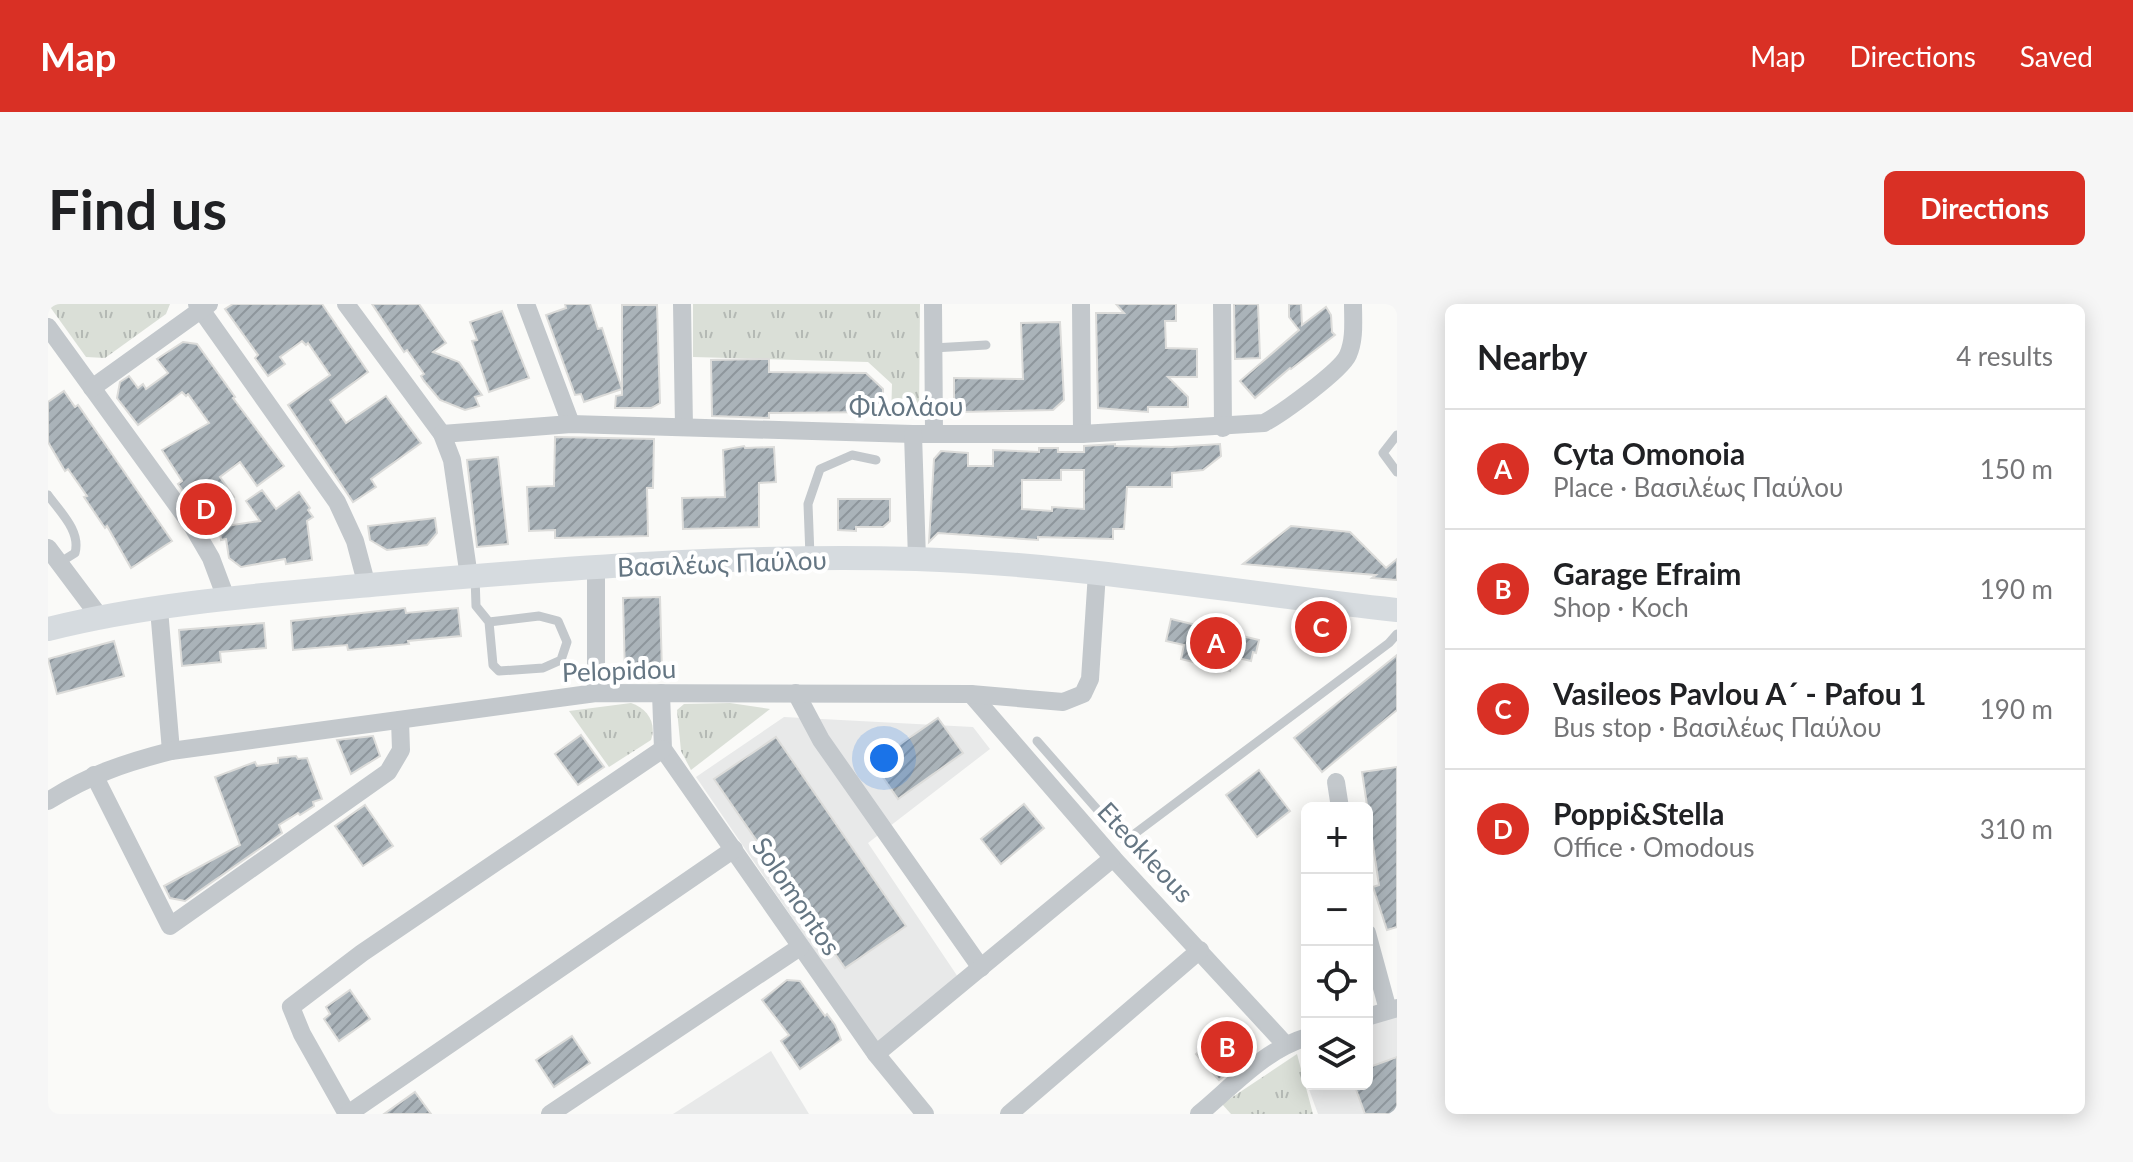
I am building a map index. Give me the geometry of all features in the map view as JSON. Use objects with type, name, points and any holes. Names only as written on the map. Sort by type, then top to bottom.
[{"type":"street","points":[[346,304],[442,434],[452,460],[472,576]]},
{"type":"street","points":[[526,304],[571,424]]},
{"type":"street","points":[[682,304],[684,427]]},
{"type":"street","points":[[933,304],[934,432]]},
{"type":"street","points":[[1081,304],[1082,434]]},
{"type":"street","points":[[1222,304],[1223,428]]},
{"type":"street","name":"Φιλολάου","points":[[442,434],[571,424],[913,434],[1082,434],[1223,428],[1264,423],[1284,413],[1347,358],[1354,337],[1353,304]]},
{"type":"street","points":[[92,388],[203,306],[337,502],[355,541],[367,586]]},
{"type":"street","points":[[48,327],[193,527],[211,558],[226,598]]},
{"type":"street","points":[[913,434],[917,559]]},
{"type":"street","points":[[54,555],[99,616]]},
{"type":"street","name":"Βασιλέως Παύλου","points":[[48,629],[99,616],[226,598],[472,576],[714,560],[917,559],[1097,573],[1397,610]]},
{"type":"street","points":[[596,567],[596,693]]},
{"type":"street","name":"Pelopidou","points":[[48,801],[78,781],[121,764],[171,751],[596,693],[971,694],[1063,702],[1083,694],[1090,679],[1097,573]]},
{"type":"street","points":[[159,609],[171,751]]},
{"type":"street","points":[[661,693],[663,749],[362,953],[291,1007],[302,1034],[348,1114],[734,849]]},
{"type":"street","points":[[796,693],[821,740],[981,968]]},
{"type":"street","name":"Eteokleous","points":[[971,694],[1113,858],[1285,1044]]},
{"type":"street","points":[[94,775],[170,926],[388,772],[401,750],[400,720]]},
{"type":"street","name":"Solomontos","points":[[663,749],[876,1054],[925,1114]]},
{"type":"street","points":[[1336,782],[1339,802]]},
{"type":"street","points":[[876,1054],[1113,858]]},
{"type":"street","points":[[1371,946],[1392,1009]]},
{"type":"street","points":[[550,1114],[800,947]]},
{"type":"street","points":[[1009,1114],[1200,950]]},
{"type":"street","points":[[1212,1110],[1251,1067],[1285,1044],[1301,1039]]},
{"type":"lane","points":[[933,348],[986,345]]},
{"type":"lane","points":[[1397,435],[1383,453],[1397,472]]},
{"type":"lane","points":[[810,560],[808,504],[820,469],[852,455],[876,460]]},
{"type":"lane","points":[[48,495],[74,530],[77,546],[75,553],[54,555]]},
{"type":"lane","points":[[472,576],[476,606],[489,622],[493,665],[499,671],[543,668],[561,660],[567,642],[558,621],[539,616],[489,622]]},
{"type":"lane","points":[[1037,741],[1125,841],[1290,719],[1397,634]]},
{"type":"shaded area","points":[[784,717],[973,727],[990,749],[868,843],[960,980],[877,1042],[696,777]]},
{"type":"shaded area","points":[[1397,1014],[1397,1114],[1318,1114],[1309,1090],[1373,1090],[1373,1022]]},
{"type":"shaded area","points":[[771,1051],[809,1114],[673,1114]]},
{"type":"green space","points":[[48,304],[170,304],[166,314],[105,358],[86,357]]},
{"type":"green space","points":[[693,304],[920,304],[919,417],[891,419],[892,384],[868,362],[693,357]]},
{"type":"green space","points":[[631,703],[642,708],[652,722],[651,740],[609,767],[569,711]]},
{"type":"green space","points":[[730,703],[770,709],[691,770],[681,751],[677,710],[684,704]]},
{"type":"green space","points":[[1297,1054],[1301,1090],[1307,1090],[1313,1114],[1231,1114],[1222,1104]]},
{"type":"building","points":[[233,304],[322,304],[368,372],[330,400],[346,423],[386,396],[421,443],[371,479],[376,487],[353,502],[288,405],[330,375],[308,343],[306,345],[302,341],[280,357],[285,364],[268,376],[255,358],[258,355],[225,309]]},
{"type":"building","points":[[372,304],[419,304],[446,343],[433,352],[459,362],[482,395],[475,397],[479,406],[465,410],[440,400]]},
{"type":"building","points":[[565,304],[590,304],[598,329],[602,328],[622,389],[584,402],[581,394],[575,395],[546,315],[566,308]]},
{"type":"building","points":[[1116,304],[1176,304],[1176,321],[1165,321],[1166,348],[1197,349],[1197,377],[1168,377],[1188,397],[1188,407],[1148,407],[1148,412],[1098,408],[1096,313],[1124,313]]},
{"type":"building","points":[[1234,304],[1258,304],[1260,358],[1235,359]]},
{"type":"building","points":[[1289,304],[1301,304],[1302,325],[1326,307],[1335,335],[1255,398],[1240,381],[1299,330],[1289,317]]},
{"type":"building","points":[[622,305],[657,305],[660,403],[651,408],[615,408],[616,396],[622,395]]},
{"type":"building","points":[[502,311],[529,378],[489,392],[472,341],[477,340],[470,322]]},
{"type":"building","points":[[1060,322],[1064,400],[1053,410],[960,412],[954,405],[954,378],[1023,379],[1021,323]]},
{"type":"building","points":[[183,342],[197,344],[284,466],[257,486],[240,462],[220,477],[234,497],[203,519],[178,484],[182,481],[162,450],[209,423],[188,394],[186,396],[182,392],[138,425],[117,398],[120,382],[129,376],[138,388],[143,384],[146,389],[168,373],[157,359]]},
{"type":"building","points":[[769,359],[769,372],[866,373],[883,389],[883,412],[769,413],[769,418],[712,416],[711,360]]},
{"type":"building","points":[[64,391],[75,407],[78,405],[172,541],[131,568],[107,526],[105,528],[84,497],[87,496],[68,469],[65,471],[48,442],[48,402]]},
{"type":"building","points":[[555,437],[654,439],[653,488],[647,488],[648,536],[555,538],[555,530],[529,531],[527,487],[554,486]]},
{"type":"building","points":[[1220,444],[1221,456],[1203,470],[1172,473],[1172,487],[1127,487],[1124,529],[1113,529],[1113,539],[1038,537],[1038,540],[938,533],[929,542],[934,459],[941,451],[968,453],[968,466],[993,466],[993,450],[1039,452],[1039,448],[1058,448],[1058,452],[1084,452],[1084,446]],"holes":[[[1061,470],[1084,470],[1084,509],[1022,509],[1022,480],[1061,480]]]},
{"type":"building","points":[[744,446],[774,447],[776,482],[759,483],[759,527],[683,529],[682,498],[725,497],[723,450]]},
{"type":"building","points":[[498,457],[508,544],[477,547],[467,460]]},
{"type":"building","points":[[262,490],[276,509],[299,492],[313,517],[307,521],[312,560],[286,564],[285,559],[241,567],[229,558],[226,539],[221,540],[219,527],[260,521],[246,501]]},
{"type":"building","points":[[838,499],[890,499],[890,521],[883,527],[838,530]]},
{"type":"building","points":[[435,518],[437,533],[427,545],[387,550],[370,540],[368,526]]},
{"type":"building","points":[[1291,526],[1350,532],[1386,568],[1397,559],[1397,580],[1372,578],[1376,575],[1243,564]]},
{"type":"building","points":[[660,597],[662,673],[625,674],[623,598]]},
{"type":"building","points":[[405,608],[406,613],[458,608],[461,636],[348,650],[347,645],[293,650],[291,621]]},
{"type":"building","points":[[1171,619],[1259,640],[1256,653],[1253,652],[1251,661],[1234,657],[1230,671],[1181,659],[1184,645],[1166,641]]},
{"type":"building","points":[[264,623],[266,648],[220,652],[221,662],[182,666],[179,630]]},
{"type":"building","points":[[114,641],[124,676],[57,694],[48,659]]},
{"type":"building","points":[[1397,655],[1397,710],[1322,772],[1294,738]]},
{"type":"building","points":[[938,718],[963,753],[898,799],[873,763]]},
{"type":"building","points":[[581,735],[604,767],[578,785],[555,754]]},
{"type":"building","points":[[373,736],[380,756],[351,774],[337,740]]},
{"type":"building","points":[[776,737],[906,926],[845,968],[714,779]]},
{"type":"building","points":[[296,756],[298,759],[307,758],[322,799],[279,825],[282,833],[185,901],[170,898],[164,886],[240,845],[215,777],[255,762],[257,766],[278,763],[278,758]]},
{"type":"building","points":[[1397,767],[1397,927],[1387,930],[1373,887],[1379,885],[1373,845],[1373,802],[1367,802],[1362,772]]},
{"type":"building","points":[[1259,770],[1290,811],[1257,837],[1226,795]]},
{"type":"building","points":[[1024,804],[1044,828],[1001,864],[981,839]]},
{"type":"building","points":[[365,805],[393,846],[363,866],[335,826]]},
{"type":"building","points":[[787,980],[800,981],[835,1025],[841,1040],[800,1069],[781,1041],[789,1035],[762,1000]]},
{"type":"building","points":[[350,990],[370,1019],[339,1041],[324,1019],[330,1014],[326,1007]]},
{"type":"building","points":[[1234,1021],[1250,1040],[1251,1054],[1219,1080],[1196,1054]]},
{"type":"building","points":[[572,1036],[590,1063],[554,1087],[536,1060]]},
{"type":"building","points":[[1397,1057],[1397,1114],[1365,1114],[1356,1090],[1373,1090],[1373,1066]]},
{"type":"building","points":[[415,1092],[431,1114],[384,1114]]},
{"type":"place","name":"Poppi&Stella","points":[[206,509]]},
{"type":"place","name":"Vasileos Pavlou A´ - Pafou 1","points":[[1321,627]]},
{"type":"place","name":"Cyta Omonoia","points":[[1216,643]]},
{"type":"place","name":"Garage Efraim","points":[[1227,1047]]}]
